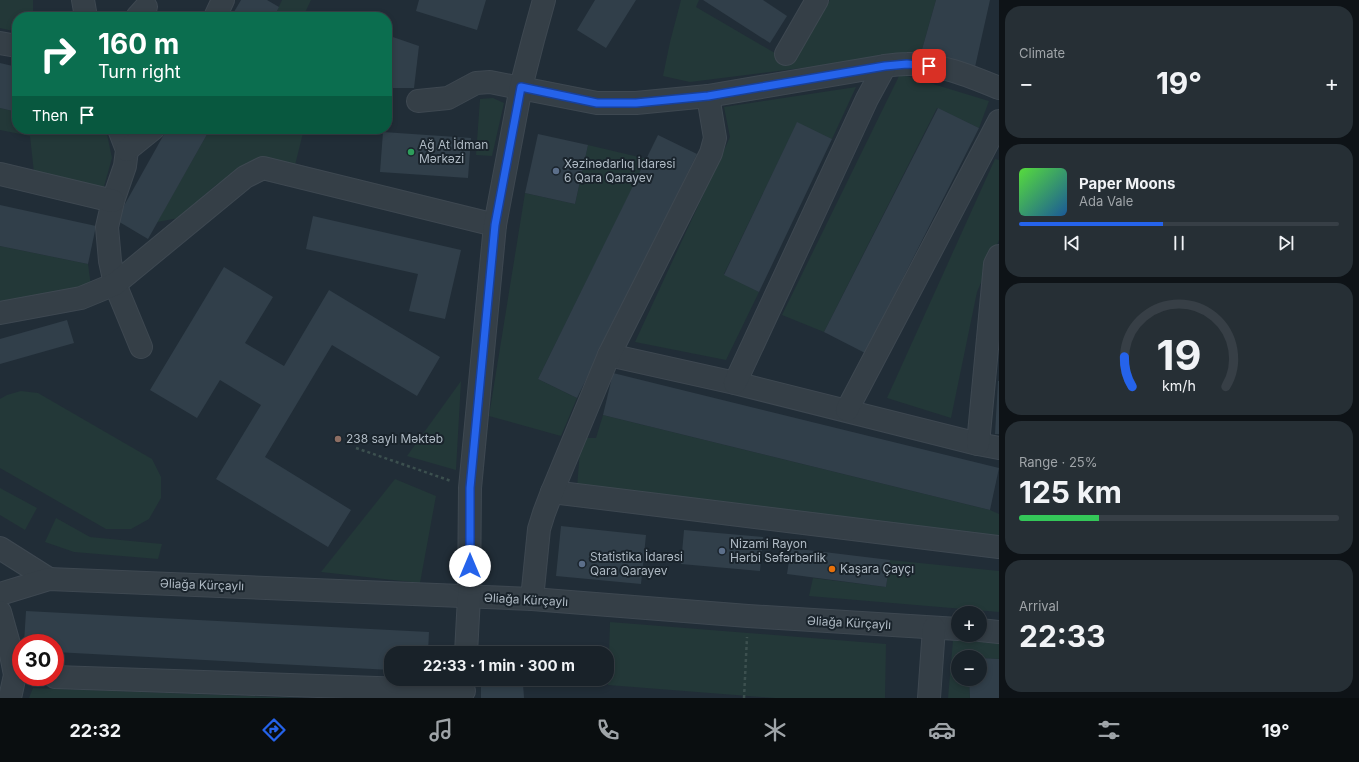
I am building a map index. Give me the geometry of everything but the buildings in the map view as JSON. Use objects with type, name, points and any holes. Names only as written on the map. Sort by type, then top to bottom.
[{"type":"street","points":[[83,0],[85,12]]},
{"type":"street","points":[[218,12],[224,0]]},
{"type":"street","points":[[466,646],[470,597],[470,488],[495,225],[521,87],[544,0]]},
{"type":"street","points":[[786,54],[817,0]]},
{"type":"street","points":[[0,43],[12,45]]},
{"type":"street","points":[[418,101],[448,98],[476,83],[490,82],[597,103],[636,103],[708,96],[885,66],[907,64],[940,67],[999,88]]},
{"type":"street","points":[[735,383],[867,99],[885,66]]},
{"type":"street","points":[[532,599],[539,530],[552,492],[609,355],[711,153],[715,138],[708,96]]},
{"type":"street","points":[[847,410],[999,121]]},
{"type":"street","points":[[121,134],[127,150],[125,166],[113,201],[107,227],[110,261],[115,284],[141,347]]},
{"type":"street","points":[[127,150],[147,134]]},
{"type":"street","points":[[0,313],[81,298],[115,284],[245,177],[263,168],[495,225]]},
{"type":"street","points":[[0,174],[113,201]]},
{"type":"street","points":[[609,355],[735,383],[989,446],[995,264],[999,256]]},
{"type":"street","points":[[552,492],[999,547]]},
{"type":"street","points":[[0,548],[49,579]]},
{"type":"street","name":"Əliağa Kürçaylı","points":[[0,594],[49,579],[532,599],[748,616],[951,629]]},
{"type":"street","points":[[0,612],[12,654]]},
{"type":"street","points":[[929,698],[934,628]]},
{"type":"street","points":[[987,631],[999,632]]},
{"type":"street","points":[[64,677],[461,692]]},
{"type":"street","points":[[10,698],[14,686]]},
{"type":"path","points":[[356,448],[470,488]]},
{"type":"path","points":[[744,698],[748,616]]},
{"type":"green space","points":[[0,0],[33,0],[33,12],[12,12],[12,31],[0,28]]},
{"type":"green space","points":[[282,0],[311,0],[305,12],[276,12]]},
{"type":"green space","points":[[681,0],[699,0],[696,7],[792,63],[830,0],[936,0],[921,53],[690,82],[663,76]]},
{"type":"green space","points":[[900,74],[989,101],[979,128],[937,108],[824,332],[782,315]]},
{"type":"green space","points":[[856,87],[832,139],[797,123],[724,274],[759,292],[726,360],[635,342],[730,137],[724,107]]},
{"type":"green space","points":[[493,98],[504,103],[492,156],[476,155],[480,99]]},
{"type":"green space","points":[[0,108],[12,111],[12,132],[0,130]]},
{"type":"green space","points":[[20,134],[107,134],[112,158],[103,190],[34,173],[30,136]]},
{"type":"green space","points":[[207,134],[303,134],[295,165],[259,161],[216,185],[179,218],[157,222]]},
{"type":"green space","points":[[588,145],[647,159],[538,379],[577,398],[561,436],[489,416],[525,193],[575,204]]},
{"type":"green space","points":[[995,159],[999,160],[999,240],[977,292],[951,418],[887,398]]},
{"type":"green space","points":[[0,246],[88,264],[91,286],[0,301]]},
{"type":"green space","points":[[461,381],[456,470],[407,456]]},
{"type":"green space","points":[[21,391],[38,393],[152,459],[161,477],[161,498],[149,519],[131,529],[106,529],[0,468],[0,399],[7,395]]},
{"type":"green space","points":[[603,415],[990,510],[999,514],[999,543],[577,487],[581,438],[596,438]]},
{"type":"green space","points":[[395,479],[436,496],[420,583],[321,572]]},
{"type":"green space","points":[[0,488],[37,508],[25,530],[0,515]]},
{"type":"green space","points":[[56,518],[90,537],[162,544],[158,559],[74,552],[45,542]]},
{"type":"green space","points":[[890,560],[999,571],[999,612],[987,611],[987,606],[951,606],[951,608],[809,596],[813,578],[886,587]]},
{"type":"green space","points":[[610,622],[886,644],[885,698],[775,698],[614,685],[614,646],[609,646]]},
{"type":"green space","points":[[953,642],[999,643],[999,659],[987,658],[987,650],[952,650]]},
{"type":"green space","points":[[951,663],[951,686],[969,686],[970,698],[948,698]]},
{"type":"green space","points":[[33,688],[300,698],[29,698]]},
{"type":"place","name":"Ağ At İdman Mərkəzi","points":[[411,152]]},
{"type":"place","name":"Xəzinədarlıq İdarəsi 6 Qara Qarayev","points":[[556,171]]},
{"type":"place","name":"238 saylı Məktəb","points":[[338,439]]},
{"type":"place","name":"Nizami Rayon Hərbi Səfərbərlik","points":[[722,551]]},
{"type":"place","name":"Statistika İdarəsi Qara Qarayev","points":[[582,564]]},
{"type":"place","name":"Kaşara Çayçı","points":[[832,569]]},
{"type":"route","points":[[470,566],[470,488],[495,225],[521,87],[597,103],[636,103],[708,96],[885,66],[907,64],[929,66]]}]
